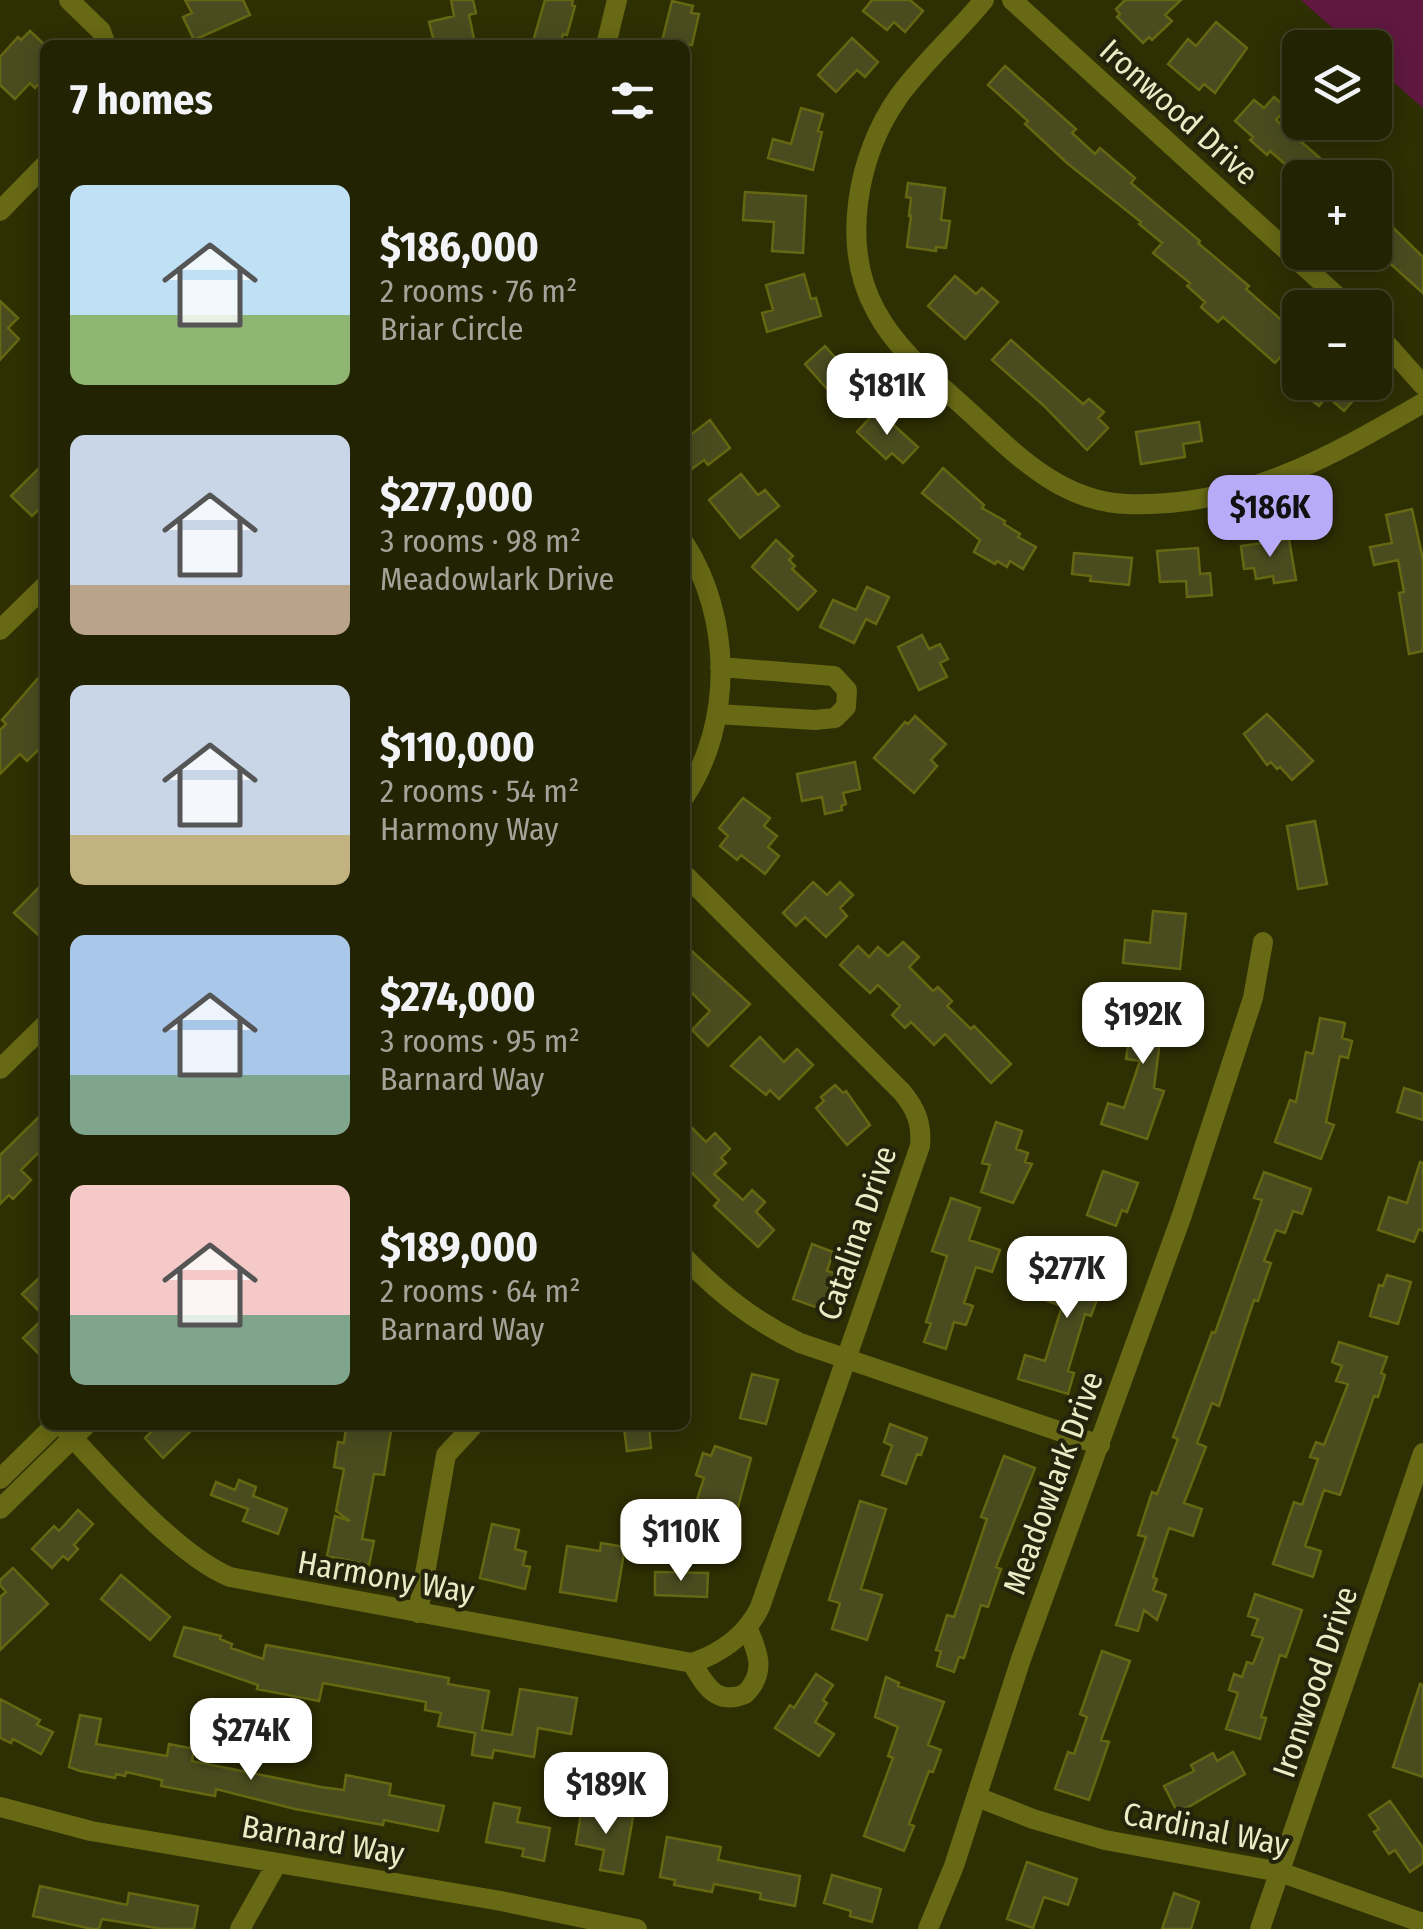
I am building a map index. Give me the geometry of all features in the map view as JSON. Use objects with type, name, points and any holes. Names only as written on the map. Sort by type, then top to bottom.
[{"type":"street","points":[[69,0],[101,31],[104,40]]},
{"type":"street","points":[[607,40],[616,0]]},
{"type":"street","points":[[984,0],[916,76],[884,122],[870,152],[859,198],[858,245],[866,292],[890,333],[925,371],[1010,449],[1053,482],[1100,501],[1151,504],[1206,496],[1290,475],[1423,403]]},
{"type":"street","name":"Ironwood Drive","points":[[1012,0],[1330,290]]},
{"type":"street","points":[[0,211],[40,170]]},
{"type":"street","points":[[1392,350],[1423,385]]},
{"type":"street","points":[[690,553],[712,607],[720,668],[717,714],[702,763],[690,786]]},
{"type":"street","points":[[0,630],[40,591]]},
{"type":"street","points":[[717,714],[815,720],[835,718],[846,707],[847,690],[834,676],[720,668]]},
{"type":"street","name":"Catalina Drive","points":[[690,879],[902,1092],[919,1118],[920,1146],[760,1608],[746,1628]]},
{"type":"street","name":"Meadowlark Drive","points":[[928,1929],[1234,1062],[1253,998],[1263,942]]},
{"type":"street","points":[[0,1069],[40,1030]]},
{"type":"street","points":[[690,1263],[753,1319],[800,1342],[1100,1444]]},
{"type":"street","points":[[0,1479],[66,1430]]},
{"type":"street","points":[[0,1509],[67,1430]]},
{"type":"street","name":"Harmony Way","points":[[71,1430],[175,1541],[214,1570],[248,1582],[692,1662]]},
{"type":"street","points":[[418,1613],[446,1455],[469,1430]]},
{"type":"street","name":"Ironwood Drive","points":[[1260,1929],[1423,1453]]},
{"type":"street","points":[[746,1628],[760,1669],[757,1680],[746,1694],[736,1698],[713,1694],[692,1662],[724,1648],[746,1628]]},
{"type":"street","name":"Cardinal Way","points":[[977,1797],[1033,1819],[1105,1840],[1280,1872],[1423,1923]]},
{"type":"street","name":"Barnard Way","points":[[0,1807],[91,1831],[501,1901],[637,1929]]},
{"type":"street","points":[[240,1929],[277,1863]]},
{"type":"shaded area","points":[[1301,0],[1423,0],[1423,108],[1392,81],[1392,30],[1335,30]]},
{"type":"building","points":[[185,0],[243,0],[250,15],[194,40],[183,17],[192,13]]},
{"type":"building","points":[[451,0],[473,0],[476,13],[469,15],[474,39],[434,40],[429,22],[454,16]]},
{"type":"building","points":[[545,0],[573,0],[567,35],[563,34],[561,40],[533,40]]},
{"type":"building","points":[[872,0],[910,0],[923,11],[905,32],[894,22],[887,30],[863,11]]},
{"type":"building","points":[[1125,0],[1181,0],[1165,15],[1172,21],[1152,40],[1149,37],[1143,43],[1117,17],[1120,14],[1116,9]]},
{"type":"building","points":[[672,1],[693,6],[691,13],[699,14],[692,45],[690,40],[662,40]]},
{"type":"building","points":[[1216,22],[1247,48],[1215,93],[1204,84],[1199,90],[1168,64],[1188,39],[1196,46]]},
{"type":"building","points":[[30,31],[40,40],[40,82],[35,88],[30,83],[15,99],[0,85],[0,57],[18,37],[21,40]]},
{"type":"building","points":[[852,38],[878,62],[865,77],[857,70],[836,92],[818,75]]},
{"type":"building","points":[[1005,66],[1076,129],[1072,133],[1095,154],[1100,148],[1135,178],[1131,183],[1249,286],[1246,289],[1282,321],[1282,355],[1275,363],[1223,317],[1218,322],[1201,307],[1205,302],[1187,286],[1190,283],[1153,253],[1162,243],[1067,163],[988,85]]},
{"type":"building","points":[[1274,97],[1282,104],[1282,113],[1276,120],[1282,125],[1282,140],[1299,140],[1322,160],[1282,161],[1250,140],[1253,137],[1235,121],[1254,100],[1264,108]]},
{"type":"building","points":[[801,108],[823,114],[813,170],[768,158],[773,139],[791,144]]},
{"type":"building","points":[[908,183],[945,188],[941,220],[950,221],[946,248],[936,247],[936,251],[907,247],[911,216],[911,198],[906,197]]},
{"type":"building","points":[[745,192],[806,196],[803,253],[772,251],[774,222],[743,220]]},
{"type":"building","points":[[1392,227],[1423,257],[1423,293],[1392,265]]},
{"type":"building","points":[[804,274],[821,316],[767,332],[762,313],[773,310],[766,285]]},
{"type":"building","points":[[955,276],[976,294],[982,288],[998,302],[965,339],[928,306]]},
{"type":"building","points":[[0,301],[18,318],[8,328],[19,339],[0,360]]},
{"type":"building","points":[[1011,340],[1083,404],[1089,399],[1104,412],[1098,418],[1108,428],[1087,450],[992,360]]},
{"type":"building","points":[[825,346],[860,392],[843,407],[805,364]]},
{"type":"building","points":[[1332,400],[1353,400],[1344,411]]},
{"type":"building","points":[[877,410],[918,447],[903,463],[892,453],[886,459],[857,432]]},
{"type":"building","points":[[710,420],[730,448],[708,465],[704,460],[690,470],[690,435]]},
{"type":"building","points":[[1199,422],[1202,441],[1183,444],[1185,457],[1141,464],[1136,432]]},
{"type":"building","points":[[40,467],[40,508],[32,516],[11,496]]},
{"type":"building","points":[[943,468],[984,505],[982,508],[1036,547],[1023,569],[1010,561],[1007,567],[997,561],[995,564],[974,552],[980,540],[922,493]]},
{"type":"building","points":[[741,474],[758,495],[765,490],[779,506],[740,538],[709,500]]},
{"type":"building","points":[[1412,509],[1423,560],[1423,651],[1409,654],[1398,560],[1374,565],[1370,547],[1392,543],[1386,515]]},
{"type":"building","points":[[1289,539],[1296,580],[1274,583],[1273,576],[1256,579],[1254,568],[1244,569],[1241,546]]},
{"type":"building","points":[[776,540],[793,556],[789,560],[795,566],[792,569],[816,591],[798,610],[752,567]]},
{"type":"building","points":[[1198,548],[1200,574],[1210,573],[1212,595],[1187,597],[1186,581],[1160,582],[1157,551]]},
{"type":"building","points":[[1074,553],[1132,558],[1129,585],[1090,581],[1091,576],[1072,574]]},
{"type":"building","points":[[867,587],[889,597],[876,624],[866,619],[854,643],[820,627],[833,600],[856,610]]},
{"type":"building","points":[[922,635],[929,649],[940,644],[948,659],[940,663],[947,677],[919,690],[898,647]]},
{"type":"building","points":[[40,676],[40,748],[27,761],[20,754],[0,774],[0,730],[6,724],[2,720]]},
{"type":"building","points":[[1267,714],[1313,761],[1292,780],[1280,767],[1277,769],[1271,762],[1267,765],[1244,734]]},
{"type":"building","points":[[915,716],[946,744],[931,760],[937,766],[914,793],[874,758]]},
{"type":"building","points":[[855,762],[860,789],[843,793],[846,804],[841,806],[842,810],[825,814],[822,797],[802,801],[797,774]]},
{"type":"building","points":[[743,798],[770,818],[764,826],[777,836],[768,847],[779,856],[765,874],[741,855],[737,860],[720,846],[728,836],[719,828]]},
{"type":"building","points":[[1315,821],[1327,884],[1298,889],[1287,826]]},
{"type":"building","points":[[813,882],[827,895],[840,882],[853,895],[840,908],[847,916],[826,937],[805,917],[796,926],[783,913]]},
{"type":"building","points":[[40,886],[40,936],[14,913]]},
{"type":"building","points":[[1153,911],[1186,914],[1180,969],[1123,963],[1125,940],[1150,943]]},
{"type":"building","points":[[903,942],[919,957],[909,967],[933,991],[938,987],[952,1001],[947,1006],[971,1029],[974,1026],[1011,1064],[991,1083],[945,1034],[934,1045],[911,1022],[905,1028],[892,1015],[900,1006],[878,985],[870,993],[840,965],[858,946],[869,957],[878,947],[888,956]]},
{"type":"building","points":[[690,950],[750,1004],[708,1046],[692,1030],[710,1011],[690,991]]},
{"type":"building","points":[[1136,994],[1172,999],[1166,1042],[1160,1041],[1154,1088],[1164,1091],[1147,1139],[1101,1124],[1108,1103],[1124,1108],[1140,1061],[1126,1059]]},
{"type":"building","points":[[1320,1018],[1345,1023],[1342,1038],[1352,1041],[1348,1058],[1340,1056],[1326,1122],[1334,1125],[1321,1159],[1275,1142],[1290,1100],[1296,1102],[1306,1052],[1313,1054]]},
{"type":"building","points":[[760,1037],[784,1062],[797,1049],[813,1065],[779,1099],[770,1090],[766,1095],[731,1066]]},
{"type":"building","points":[[835,1085],[843,1093],[846,1091],[870,1125],[847,1145],[816,1108],[824,1101],[821,1097]]},
{"type":"building","points":[[1404,1088],[1423,1094],[1423,1120],[1397,1112]]},
{"type":"building","points":[[40,1116],[40,1151],[21,1170],[31,1180],[13,1199],[9,1195],[0,1204],[0,1155]]},
{"type":"building","points":[[996,1122],[1022,1131],[1016,1149],[1028,1153],[1025,1162],[1032,1164],[1013,1203],[981,1192],[990,1165],[982,1163]]},
{"type":"building","points":[[690,1126],[706,1142],[715,1133],[730,1149],[721,1158],[726,1163],[714,1174],[743,1200],[752,1190],[765,1202],[756,1212],[774,1230],[758,1247],[714,1206],[719,1200],[690,1171]]},
{"type":"building","points":[[1420,1162],[1423,1231],[1419,1229],[1414,1242],[1378,1230],[1389,1197],[1407,1203]]},
{"type":"building","points":[[1103,1171],[1138,1183],[1127,1212],[1122,1210],[1116,1226],[1087,1215]]},
{"type":"building","points":[[1264,1172],[1311,1189],[1302,1214],[1293,1211],[1285,1233],[1276,1230],[1264,1261],[1271,1263],[1258,1301],[1254,1300],[1219,1406],[1212,1403],[1197,1443],[1206,1447],[1184,1503],[1202,1509],[1193,1536],[1169,1528],[1153,1577],[1157,1579],[1153,1590],[1166,1595],[1157,1620],[1144,1610],[1138,1631],[1116,1625],[1146,1537],[1138,1535],[1152,1492],[1157,1494],[1178,1439],[1173,1437],[1262,1200],[1254,1198]]},
{"type":"building","points":[[951,1198],[980,1208],[969,1240],[1000,1250],[992,1272],[976,1267],[964,1303],[973,1306],[966,1325],[954,1322],[946,1349],[924,1342],[931,1323],[926,1322],[947,1256],[932,1251]]},
{"type":"building","points":[[812,1244],[833,1252],[827,1271],[834,1273],[821,1309],[793,1299]]},
{"type":"building","points":[[1078,1249],[1111,1261],[1091,1316],[1085,1314],[1068,1371],[1074,1373],[1068,1394],[1018,1379],[1025,1355],[1045,1361],[1062,1306],[1042,1299],[1050,1278],[1065,1284]]},
{"type":"building","points":[[1387,1275],[1411,1282],[1398,1324],[1370,1316],[1379,1285],[1383,1286]]},
{"type":"building","points":[[40,1281],[40,1312],[22,1294]]},
{"type":"building","points":[[40,1322],[40,1355],[23,1338]]},
{"type":"building","points":[[1339,1342],[1387,1357],[1378,1397],[1374,1396],[1340,1495],[1324,1490],[1305,1546],[1321,1551],[1313,1577],[1273,1564],[1294,1502],[1302,1505],[1318,1459],[1310,1457],[1316,1442],[1324,1445],[1348,1384],[1336,1381],[1342,1366],[1332,1362]]},
{"type":"building","points":[[752,1374],[778,1380],[766,1424],[740,1418]]},
{"type":"building","points":[[890,1424],[927,1438],[906,1484],[882,1475],[892,1446],[884,1442]]},
{"type":"building","points":[[153,1430],[192,1430],[163,1458],[145,1438]]},
{"type":"building","points":[[346,1430],[391,1430],[384,1475],[374,1474],[362,1539],[374,1541],[369,1565],[327,1556],[335,1516],[350,1521],[336,1511],[344,1469],[334,1467],[338,1442],[344,1443]]},
{"type":"building","points":[[624,1430],[649,1430],[651,1448],[627,1451]]},
{"type":"building","points":[[715,1446],[751,1458],[734,1522],[694,1509],[704,1478],[696,1475],[703,1453],[711,1456]]},
{"type":"building","points":[[1004,1456],[1035,1468],[996,1567],[1001,1569],[988,1607],[981,1605],[964,1658],[959,1657],[954,1672],[937,1666],[941,1651],[936,1650],[947,1615],[954,1617],[987,1519],[981,1517]]},
{"type":"building","points":[[239,1480],[256,1487],[253,1496],[287,1509],[278,1534],[243,1521],[248,1509],[211,1495],[216,1482],[235,1490]]},
{"type":"building","points":[[860,1501],[886,1509],[861,1589],[882,1595],[867,1640],[832,1629],[840,1603],[829,1600]]},
{"type":"building","points":[[78,1510],[93,1524],[74,1545],[78,1549],[68,1560],[63,1556],[52,1568],[32,1549],[54,1526],[59,1531]]},
{"type":"building","points":[[492,1524],[519,1530],[515,1549],[526,1552],[523,1565],[530,1567],[525,1589],[480,1578]]},
{"type":"building","points":[[601,1543],[625,1547],[616,1601],[560,1592],[567,1546],[600,1551]]},
{"type":"building","points":[[13,1568],[48,1604],[0,1650],[0,1597],[6,1592],[0,1580]]},
{"type":"building","points":[[655,1572],[708,1573],[707,1597],[655,1595]]},
{"type":"building","points":[[121,1575],[170,1617],[150,1640],[101,1599]]},
{"type":"building","points":[[1255,1594],[1302,1610],[1286,1657],[1280,1655],[1261,1717],[1266,1718],[1260,1739],[1226,1729],[1238,1693],[1229,1690],[1234,1674],[1242,1677],[1247,1662],[1253,1664],[1263,1638],[1252,1635],[1258,1619],[1248,1616]]},
{"type":"building","points":[[184,1627],[221,1636],[220,1639],[232,1644],[231,1648],[263,1659],[266,1645],[449,1678],[448,1684],[489,1691],[482,1730],[512,1735],[520,1689],[577,1698],[571,1734],[538,1728],[534,1757],[494,1750],[492,1758],[472,1755],[475,1733],[438,1726],[441,1713],[425,1710],[426,1702],[323,1683],[319,1701],[257,1689],[258,1685],[174,1656]]},
{"type":"building","points":[[1102,1651],[1130,1661],[1101,1740],[1109,1742],[1089,1800],[1055,1789],[1068,1752],[1074,1754],[1087,1717],[1080,1714]]},
{"type":"building","points":[[816,1674],[833,1685],[815,1722],[834,1734],[819,1756],[775,1728],[790,1705],[794,1708]]},
{"type":"building","points":[[886,1677],[898,1686],[944,1702],[928,1745],[941,1750],[909,1824],[914,1826],[904,1851],[864,1836],[893,1758],[888,1756],[898,1727],[875,1717]]},
{"type":"building","points":[[1420,1684],[1423,1685],[1423,1777],[1393,1767]]},
{"type":"building","points":[[0,1699],[40,1720],[37,1725],[53,1732],[41,1754],[13,1739],[11,1743],[0,1738]]},
{"type":"building","points":[[80,1715],[101,1719],[96,1744],[167,1756],[169,1744],[194,1749],[192,1761],[321,1787],[344,1790],[346,1775],[391,1784],[389,1795],[444,1806],[438,1831],[295,1809],[216,1789],[215,1796],[161,1786],[162,1780],[126,1772],[125,1776],[116,1774],[115,1778],[80,1771],[69,1767]]},
{"type":"building","points":[[1233,1752],[1245,1774],[1178,1813],[1164,1786],[1194,1771],[1191,1765],[1213,1753],[1217,1761]]},
{"type":"building","points":[[1390,1801],[1423,1848],[1423,1863],[1410,1872],[1395,1850],[1389,1854],[1374,1832],[1379,1829],[1369,1815]]},
{"type":"building","points":[[494,1803],[520,1808],[517,1822],[550,1828],[544,1861],[522,1856],[524,1849],[486,1842]]},
{"type":"building","points":[[582,1808],[633,1817],[623,1874],[600,1870],[604,1850],[576,1844]]},
{"type":"building","points":[[667,1837],[721,1847],[718,1860],[800,1876],[795,1906],[760,1899],[761,1893],[714,1884],[712,1892],[674,1885],[675,1880],[660,1877]]},
{"type":"building","points":[[1027,1862],[1077,1879],[1068,1905],[1044,1897],[1033,1928],[1007,1919]]},
{"type":"building","points":[[832,1875],[881,1889],[872,1922],[824,1903]]},
{"type":"building","points":[[40,1886],[127,1905],[129,1893],[198,1906],[194,1929],[162,1929],[102,1919],[99,1929],[92,1929],[33,1916]]},
{"type":"building","points":[[1174,1893],[1199,1902],[1191,1929],[1162,1929]]}]
